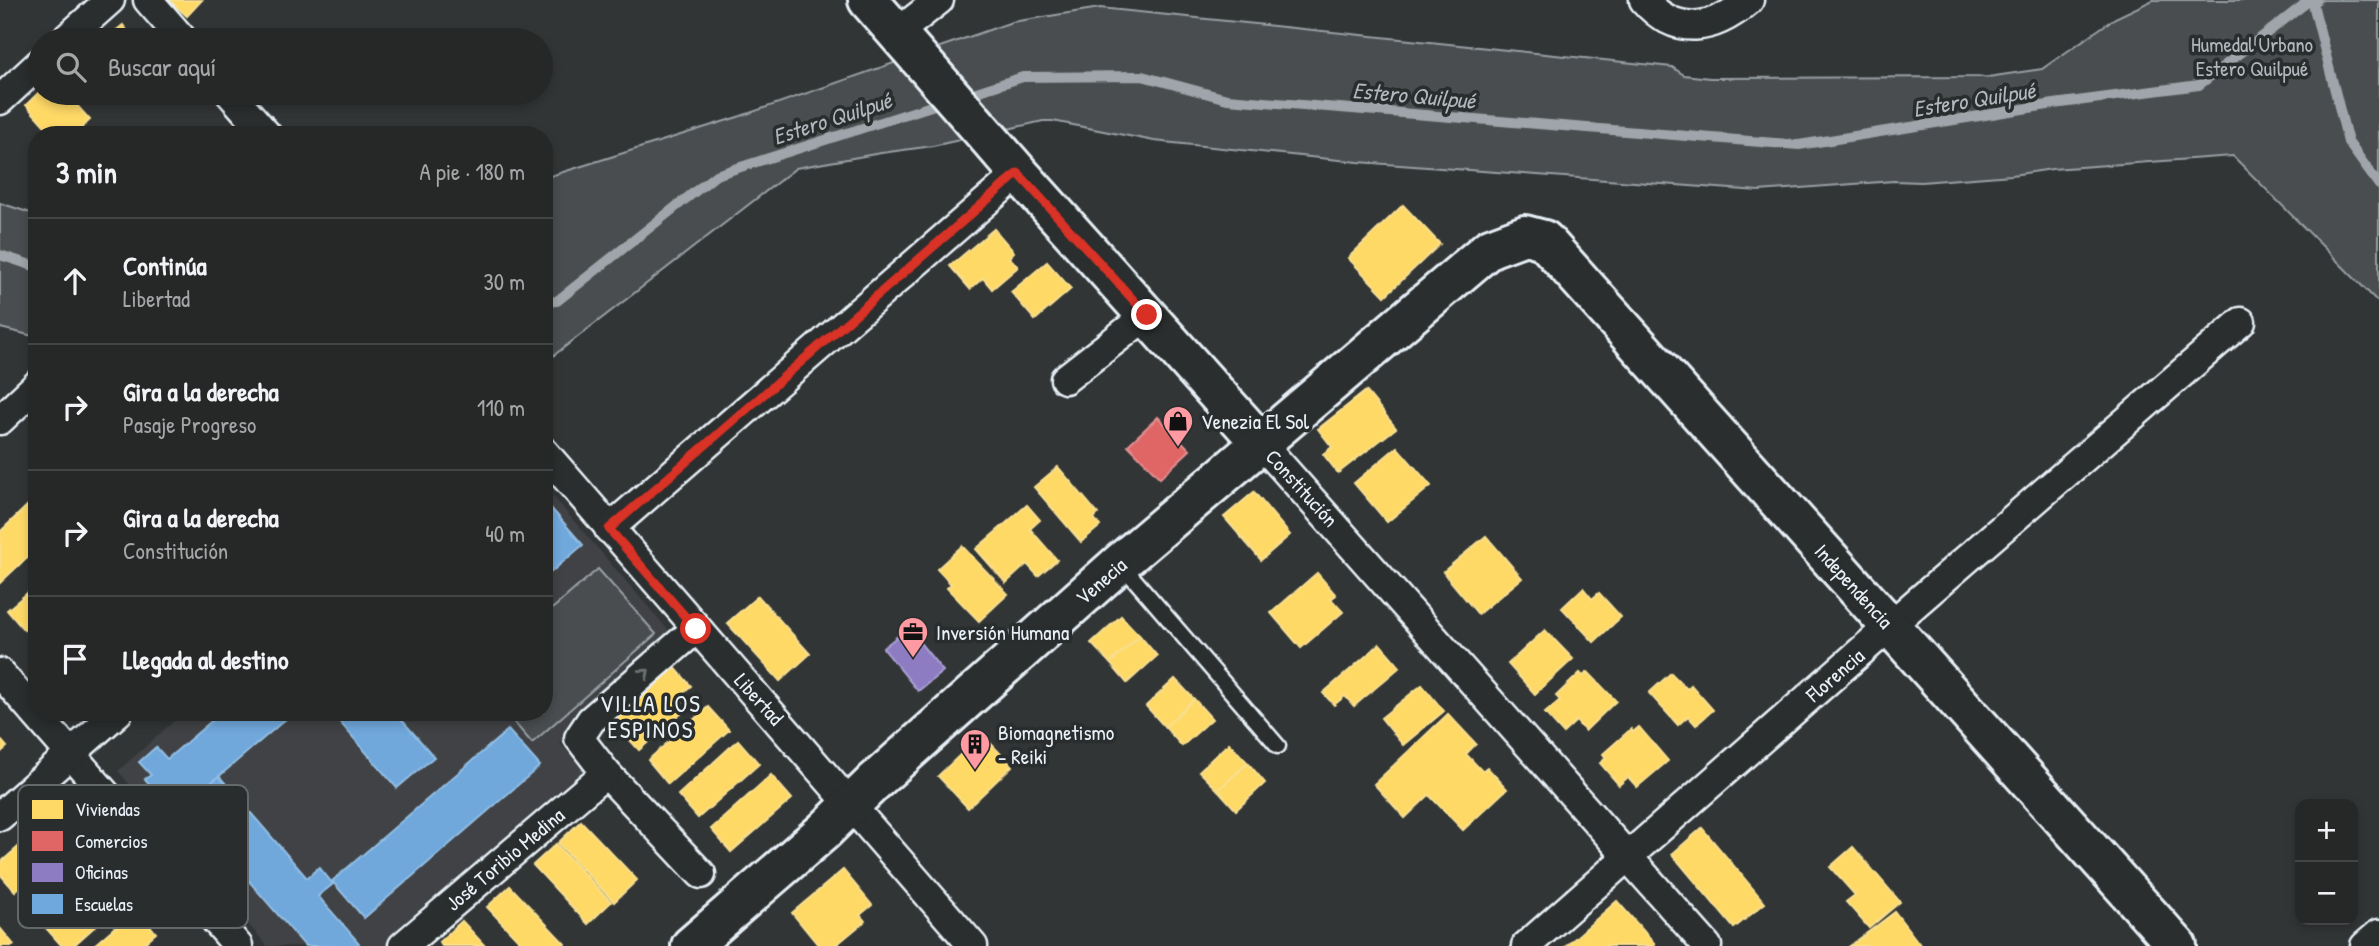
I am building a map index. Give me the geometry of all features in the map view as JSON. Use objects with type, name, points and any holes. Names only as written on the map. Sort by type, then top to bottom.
[{"type":"street","points":[[78,28],[110,0]]},
{"type":"street","points":[[148,0],[172,28]]},
{"type":"street","name":"Constitución","points":[[868,0],[1018,173],[1707,946]]},
{"type":"street","points":[[905,42],[939,0]]},
{"type":"street","points":[[1644,0],[1671,22],[1693,26],[1719,20],[1749,0]]},
{"type":"street","points":[[0,100],[28,74]]},
{"type":"street","points":[[241,105],[259,126]]},
{"type":"street","points":[[609,529],[1018,173]]},
{"type":"street","name":"Venecia","points":[[691,946],[805,848],[850,804],[1120,563],[1260,442],[1489,248],[1525,234]]},
{"type":"street","name":"Independencia","points":[[1525,234],[1544,240],[2177,946]]},
{"type":"street","points":[[1065,379],[1147,315]]},
{"type":"street","name":"Florencia","points":[[1526,946],[2241,323]]},
{"type":"street","points":[[0,420],[28,394]]},
{"type":"street","name":"Libertad","points":[[553,463],[973,946]]},
{"type":"street","points":[[696,629],[592,720],[579,738],[606,772],[701,874]]},
{"type":"street","points":[[0,673],[28,706]]},
{"type":"street","points":[[41,721],[96,785]]},
{"type":"street","points":[[36,785],[108,721]]},
{"type":"street","name":"José Toribio Medina","points":[[403,946],[606,772]]},
{"type":"street","points":[[0,816],[18,800]]},
{"type":"street","points":[[222,928],[238,946]]},
{"type":"street","points":[[2365,946],[2379,934]]},
{"type":"lane","points":[[1120,563],[1278,747]]},
{"type":"shaded area","points":[[553,496],[675,638],[560,743],[589,775],[386,946],[267,946],[248,924],[248,785],[130,785],[118,771],[174,721],[553,721]]},
{"type":"green space","name":"Humedal Urbano Estero Quilpué","points":[[2153,0],[2379,0],[2379,303],[2233,156],[1921,182],[1894,181],[1759,191],[1358,162],[1154,141],[1043,121],[933,146],[796,168],[553,356],[553,175],[741,116],[1012,22],[1100,8],[1672,67],[1684,75],[1710,78],[1988,77],[2042,69],[2115,18]]},
{"type":"green space","points":[[0,203],[28,212],[28,335],[0,328]]},
{"type":"green space","points":[[598,569],[656,634],[532,743],[513,721],[553,721],[553,608]]},
{"type":"building: Viviendas","points":[[169,0],[202,0],[187,16]]},
{"type":"building: Viviendas","points":[[26,105],[77,105],[90,120],[84,126],[45,126]]},
{"type":"building: Viviendas","points":[[1403,205],[1440,244],[1385,296],[1348,258]]},
{"type":"building: Viviendas","points":[[994,229],[1014,252],[1009,257],[1018,267],[992,289],[983,278],[970,289],[950,266]]},
{"type":"building: Viviendas","points":[[1047,262],[1071,289],[1035,320],[1011,292]]},
{"type":"building: Viviendas","points":[[1366,391],[1396,428],[1338,473],[1323,454],[1332,447],[1318,429]]},
{"type":"building: Viviendas","points":[[1397,447],[1431,486],[1387,522],[1354,483]]},
{"type":"building: Viviendas","points":[[1058,467],[1098,514],[1094,518],[1100,526],[1081,542],[1034,487]]},
{"type":"building: Viviendas","points":[[1254,492],[1290,535],[1261,560],[1224,517]]},
{"type":"building: Viviendas","points":[[28,505],[28,557],[0,583],[0,532]]},
{"type":"building: Viviendas","points":[[1027,505],[1040,520],[1030,529],[1057,560],[1038,576],[1027,564],[1006,583],[976,549]]},
{"type":"building: Viviendas","points":[[1486,536],[1522,578],[1478,614],[1443,572]]},
{"type":"building: Viviendas","points":[[962,546],[1008,594],[979,621],[947,588],[951,584],[937,569]]},
{"type":"building: Viviendas","points":[[1317,573],[1336,595],[1331,599],[1343,612],[1301,648],[1271,613]]},
{"type":"building: Viviendas","points":[[1583,588],[1592,599],[1599,593],[1621,617],[1594,642],[1562,608]]},
{"type":"building: Viviendas","points":[[28,592],[28,626],[24,630],[7,610]]},
{"type":"building: Viviendas","points":[[758,596],[810,654],[780,681],[727,623]]},
{"type":"building: Viviendas","points":[[1121,616],[1140,636],[1110,663],[1091,643]]},
{"type":"building: Viviendas","points":[[1545,630],[1573,659],[1535,694],[1508,664]]},
{"type":"building: Viviendas","points":[[1140,636],[1157,656],[1127,683],[1110,663]]},
{"type":"building: Viviendas","points":[[1380,644],[1400,667],[1354,706],[1345,696],[1334,705],[1323,693]]},
{"type":"building: Viviendas","points":[[671,663],[691,686],[680,696],[689,707],[639,750],[609,717]]},
{"type":"building: Viviendas","points":[[1588,672],[1616,701],[1585,731],[1576,721],[1563,733],[1545,713],[1560,700],[1556,696],[1580,673],[1583,676]]},
{"type":"building: Viviendas","points":[[1671,673],[1687,689],[1691,685],[1713,710],[1696,725],[1688,716],[1678,725],[1649,693]]},
{"type":"building: Viviendas","points":[[1175,679],[1194,699],[1165,727],[1146,706]]},
{"type":"building: Viviendas","points":[[1422,685],[1444,711],[1403,745],[1381,718]]},
{"type":"building: Viviendas","points":[[1194,699],[1212,719],[1182,746],[1165,727]]},
{"type":"building: Viviendas","points":[[708,707],[729,730],[668,784],[648,760]]},
{"type":"building: Viviendas","points":[[1448,714],[1476,744],[1466,754],[1482,771],[1487,767],[1507,789],[1463,830],[1429,795],[1405,818],[1374,784]]},
{"type":"building: Viviendas","points":[[1639,727],[1668,761],[1637,787],[1628,777],[1619,785],[1600,763],[1606,758],[1603,754],[1631,729],[1633,732]]},
{"type":"building: Viviendas","name":"Biomagnetismo - Reiki","points":[[982,734],[1012,766],[968,808],[938,776]]},
{"type":"building: Viviendas","points":[[0,739],[7,747],[0,753]]},
{"type":"building: Viviendas","points":[[738,740],[759,764],[698,818],[678,795]]},
{"type":"building: Viviendas","points":[[1229,743],[1248,763],[1218,790],[1199,771]]},
{"type":"building: Viviendas","points":[[1248,763],[1265,783],[1236,810],[1218,790]]},
{"type":"building: Viviendas","points":[[771,775],[792,799],[731,852],[711,829]]},
{"type":"building: Viviendas","points":[[581,821],[637,880],[614,902],[558,843]]},
{"type":"building: Viviendas","points":[[1702,828],[1765,903],[1734,928],[1672,854]]},
{"type":"building: Viviendas","points":[[556,844],[611,902],[588,924],[533,865]]},
{"type":"building: Viviendas","points":[[18,847],[18,888],[15,891],[0,874],[0,863]]},
{"type":"building: Viviendas","points":[[1853,847],[1900,902],[1869,928],[1846,902],[1855,895],[1830,867]]},
{"type":"building: Viviendas","points":[[843,870],[872,905],[860,915],[865,921],[835,946],[819,946],[792,913]]},
{"type":"building: Viviendas","points":[[510,886],[565,944],[563,946],[524,946],[487,907]]},
{"type":"building: Viviendas","points":[[1617,901],[1655,944],[1653,946],[1566,946]]},
{"type":"building: Viviendas","points":[[1895,912],[1921,946],[1850,946]]},
{"type":"building: Viviendas","points":[[462,921],[485,946],[442,946],[439,942]]},
{"type":"building: Viviendas","points":[[0,928],[14,945],[13,946],[0,946]]},
{"type":"building: Viviendas","points":[[46,928],[93,928],[73,946],[62,946]]},
{"type":"building: Viviendas","points":[[114,928],[152,928],[156,933],[141,946],[93,946]]},
{"type":"building: Comercios","points":[[1158,417],[1190,450],[1160,478],[1128,445]]},
{"type":"building: Oficinas","name":"Inversión Humana","points":[[908,628],[943,671],[918,691],[883,648]]},
{"type":"building: Escuelas","points":[[553,510],[583,545],[553,570]]},
{"type":"building: Escuelas","points":[[211,721],[284,721],[209,785],[150,785],[145,779],[151,775],[139,762],[156,747],[167,759]]},
{"type":"building: Escuelas","points":[[339,721],[403,721],[434,757],[397,788]]},
{"type":"building: Escuelas","points":[[508,730],[540,766],[364,918],[332,881]]},
{"type":"building: Escuelas","points":[[219,776],[227,785],[208,785]]},
{"type":"building: Escuelas","points":[[248,810],[307,878],[319,867],[333,884],[318,896],[359,943],[355,946],[305,946],[248,880]]},
{"type":"waterway","name":"Estero Quilpué","points":[[964,96],[1023,77],[1142,76],[1227,99],[1799,145],[2054,104],[2199,85],[2310,0]]},
{"type":"waterway","points":[[2317,0],[2313,4],[2348,142],[2379,185]]},
{"type":"waterway","name":"Estero Quilpué","points":[[553,301],[557,301],[716,175],[947,101]]},
{"type":"waterway","name":"Estero Quilpué","points":[[0,255],[28,264]]},
{"type":"place","name":"Venezia El Sol","points":[[1178,448]]},
{"type":"place","name":"Inversión Humana","points":[[913,659]]},
{"type":"place","name":"Biomagnetismo - Reiki","points":[[975,771]]},
{"type":"district","name":"VILLA LOS ESPINOS","points":[[651,716]]},
{"type":"route","points":[[696,629],[609,529],[1018,173],[1147,315]]}]
